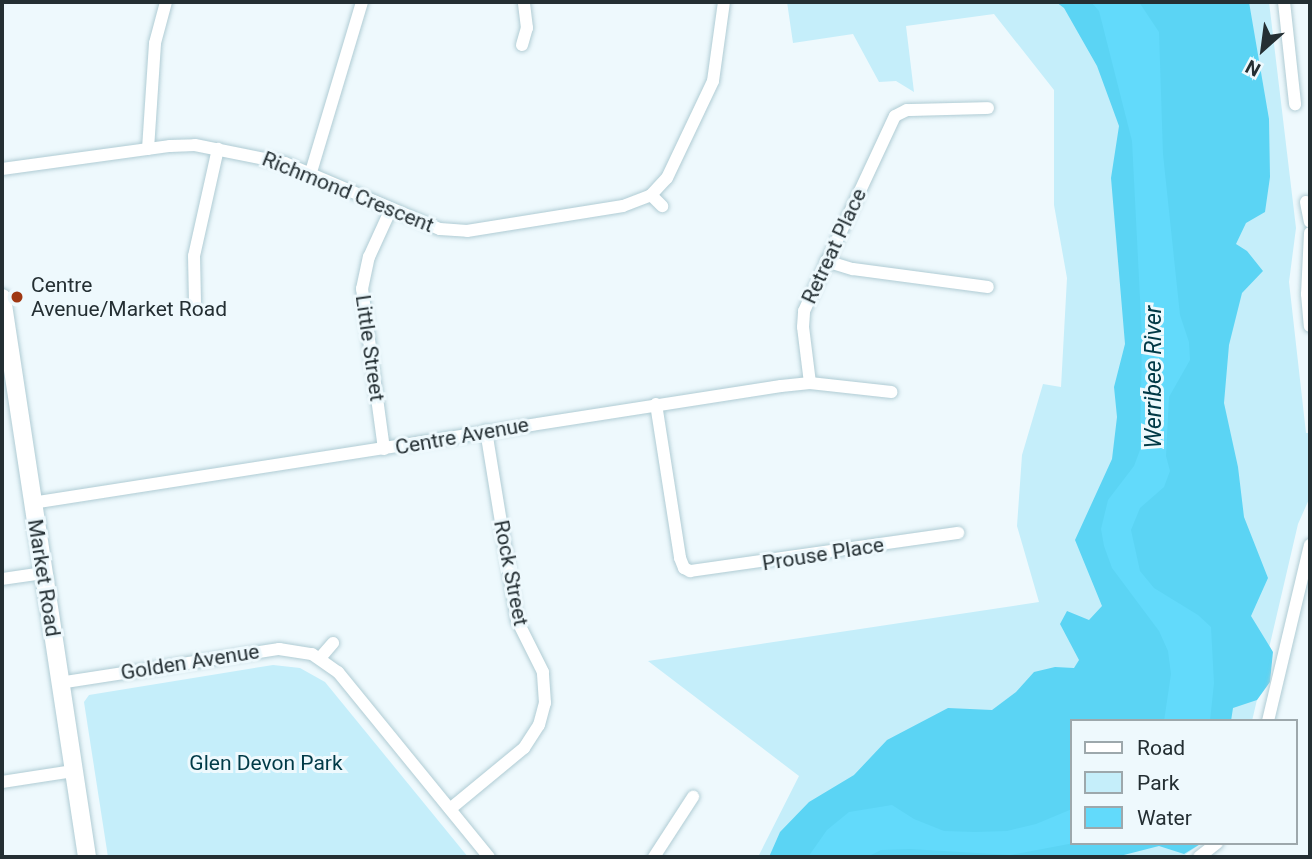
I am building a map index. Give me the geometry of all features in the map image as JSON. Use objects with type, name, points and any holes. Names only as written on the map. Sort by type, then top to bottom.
[{"type":"street","points":[[148,149],[155,43],[166,2]]},
{"type":"street","points":[[311,172],[362,2]]},
{"type":"street","points":[[522,45],[527,28],[524,2]]},
{"type":"street","points":[[662,206],[651,195],[667,178],[712,81],[723,2]]},
{"type":"street","points":[[1284,2],[1295,104]]},
{"type":"street","name":"Retreat Place","points":[[810,383],[803,318],[891,111],[988,108]]},
{"type":"street","name":"Richmond Crescent","points":[[2,169],[195,145],[264,157],[311,172],[440,229],[467,231],[623,206],[651,195]]},
{"type":"street","points":[[195,303],[194,256],[218,149]]},
{"type":"street","points":[[1306,202],[1310,222]]},
{"type":"street","name":"Little Street","points":[[384,449],[362,289],[369,257],[391,209]]},
{"type":"street","points":[[1310,233],[1307,294],[1310,326]]},
{"type":"street","points":[[826,261],[853,269],[988,287]]},
{"type":"street","name":"Market Road","points":[[2,298],[87,857]]},
{"type":"street","name":"Centre Avenue","points":[[32,503],[656,404],[810,383],[892,392]]},
{"type":"street","points":[[656,404],[680,558],[688,570],[679,583]]},
{"type":"street","name":"Rock Street","points":[[450,809],[524,748],[549,712],[545,679],[517,620],[486,431]]},
{"type":"street","name":"Prouse Place","points":[[688,570],[703,572],[958,533]]},
{"type":"street","points":[[1268,719],[1310,545]]},
{"type":"street","points":[[2,579],[43,573]]},
{"type":"street","points":[[320,658],[333,643]]},
{"type":"street","name":"Golden Avenue","points":[[60,683],[279,649],[296,650],[320,658],[338,672],[489,857]]},
{"type":"street","points":[[2,782],[73,771]]},
{"type":"street","points":[[654,857],[694,797]]},
{"type":"street","points":[[1199,857],[1214,845]]},
{"type":"green space","points":[[787,2],[1269,2],[1296,228],[1289,282],[1306,433],[1310,433],[1310,497],[1298,524],[1252,719],[1070,719],[1070,845],[1199,845],[1182,857],[758,857],[799,776],[648,661],[1039,602],[1017,526],[1022,455],[1043,384],[1061,387],[1067,278],[1054,205],[1054,90],[994,14],[906,26],[914,92],[896,81],[879,82],[853,34],[793,43]]},
{"type":"green space","name":"Glen Devon Park","points":[[273,665],[300,668],[325,682],[468,857],[108,857],[84,702],[89,695]]},
{"type":"shaded area","points":[[1056,2],[1249,2],[1269,119],[1270,177],[1265,212],[1246,223],[1236,244],[1247,251],[1263,271],[1242,293],[1229,345],[1224,403],[1238,467],[1244,517],[1268,578],[1251,616],[1273,652],[1270,682],[1257,700],[1233,708],[1231,719],[1070,719],[1070,845],[1199,845],[1184,854],[1159,846],[1116,857],[769,857],[780,832],[809,802],[854,775],[887,740],[948,708],[992,710],[1016,692],[1034,672],[1055,667],[1074,668],[1079,660],[1060,624],[1067,611],[1089,620],[1102,606],[1075,540],[1112,459],[1117,417],[1114,387],[1125,344],[1111,178],[1119,126],[1097,66],[1064,8]]},
{"type":"water","name":"Werribee River","points":[[1091,2],[1139,2],[1159,32],[1163,154],[1180,315],[1189,342],[1190,360],[1169,397],[1166,456],[1170,471],[1164,487],[1140,508],[1131,530],[1140,571],[1154,588],[1198,615],[1211,627],[1214,683],[1210,719],[1164,719],[1171,674],[1168,651],[1159,631],[1112,568],[1101,529],[1108,500],[1134,466],[1140,450],[1142,338],[1132,141],[1099,11]]},
{"type":"water","points":[[892,805],[914,819],[944,831],[975,832],[1007,831],[1036,824],[1070,810],[1070,844],[1010,855],[910,849],[881,850],[867,857],[808,857],[827,830],[849,812]]},
{"type":"place","name":"Centre Avenue/Market Road","points":[[17,297]]}]
